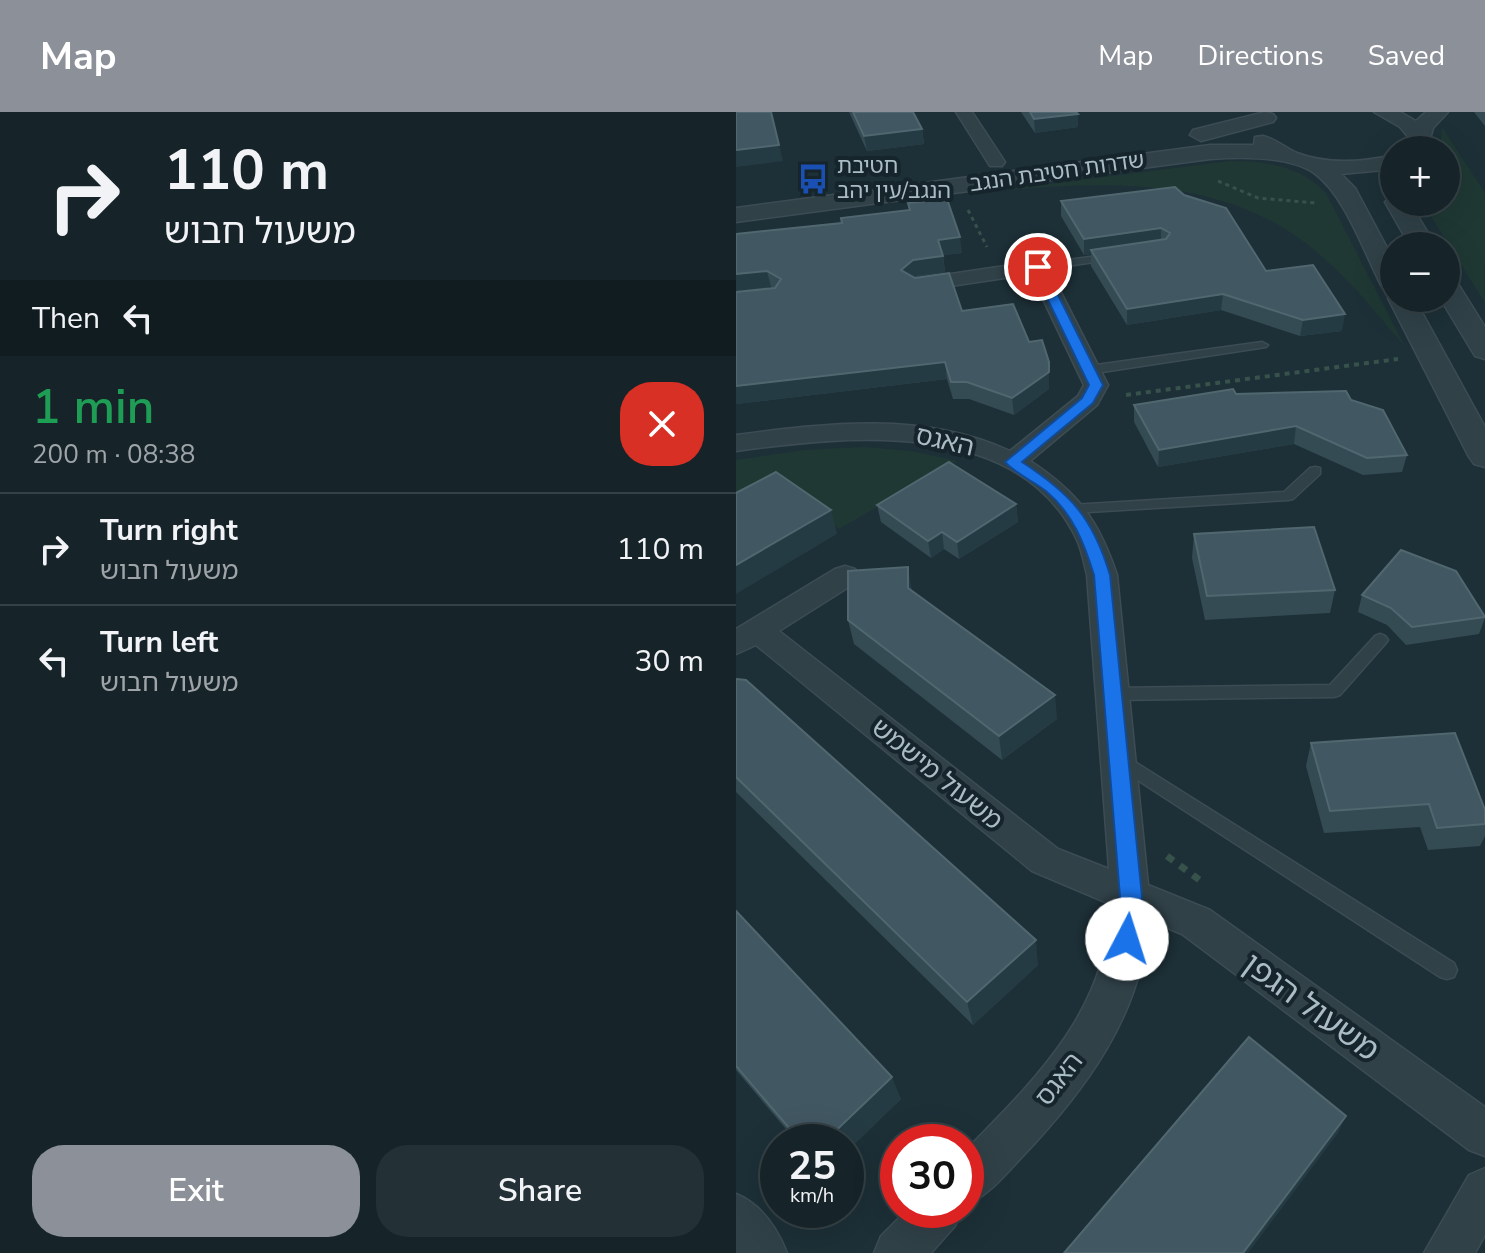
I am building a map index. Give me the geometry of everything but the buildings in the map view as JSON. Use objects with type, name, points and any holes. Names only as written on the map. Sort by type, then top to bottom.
[{"type":"street","points":[[964,112],[996,162]]},
{"type":"street","points":[[1384,112],[1407,123],[1414,136]]},
{"type":"street","points":[[1421,136],[1426,122],[1438,112]]},
{"type":"street","points":[[1272,115],[1259,126],[1259,136],[1267,146],[1283,155]]},
{"type":"street","name":"שדרות חטיבת הנגב","points":[[736,196],[1196,136],[1272,115]]},
{"type":"street","name":"שדרות חטיבת הנגב","points":[[736,215],[1238,150],[1283,155],[1318,165],[1357,167],[1380,164]]},
{"type":"street","points":[[1318,165],[1340,184],[1380,259]]},
{"type":"street","points":[[917,285],[1038,267],[1096,385],[1088,400],[1013,462]]},
{"type":"street","points":[[1460,308],[1485,350]]},
{"type":"street","points":[[1408,312],[1485,457]]},
{"type":"street","name":"האגס","points":[[736,443],[849,430],[888,430],[961,442],[1013,462],[1052,488],[1072,509],[1092,541],[1102,575],[1130,894],[1123,960],[1099,1022],[1074,1063],[1039,1107],[984,1164]]},
{"type":"street","name":"משעול מישמש","points":[[845,576],[747,637],[1045,860],[1130,894]]},
{"type":"street","name":"משעול הגפן","points":[[1130,894],[1196,922],[1485,1134]]},
{"type":"street","points":[[1448,1253],[1485,1191]]},
{"type":"street","points":[[736,1217],[763,1253]]},
{"type":"street","points":[[898,1253],[922,1228]]},
{"type":"lane","points":[[1038,267],[1131,254]]},
{"type":"lane","points":[[1089,370],[1262,345]]},
{"type":"lane","points":[[1072,509],[1288,496],[1315,471]]},
{"type":"lane","points":[[1112,694],[1334,691],[1380,640]]},
{"type":"lane","points":[[1118,758],[1447,970]]},
{"type":"path","points":[[1194,154],[1217,180],[1258,198],[1298,203],[1349,200]]},
{"type":"path","points":[[956,186],[1001,273]]},
{"type":"path","points":[[1088,400],[1431,354]]},
{"type":"green space","points":[[1460,155],[1485,193],[1485,303],[1460,263],[1460,232],[1441,232],[1431,216],[1460,216]]},
{"type":"green space","points":[[1230,161],[1257,162],[1294,171],[1326,193],[1380,298],[1380,312],[1387,312],[1405,347],[1353,287],[1318,253],[1282,227],[1243,208],[1161,188],[1118,185],[987,192]]},
{"type":"green space","points":[[863,447],[911,451],[957,461],[839,529],[780,484],[736,508],[736,460],[804,450]]},
{"type":"place","name":"חטיבת הנגב/עין יהב","points":[[813,179]]},
{"type":"route","points":[[1038,267],[1096,385],[1088,400],[1013,462],[1052,488],[1075,512],[1092,541],[1102,575],[1131,897],[1127,939]]}]
